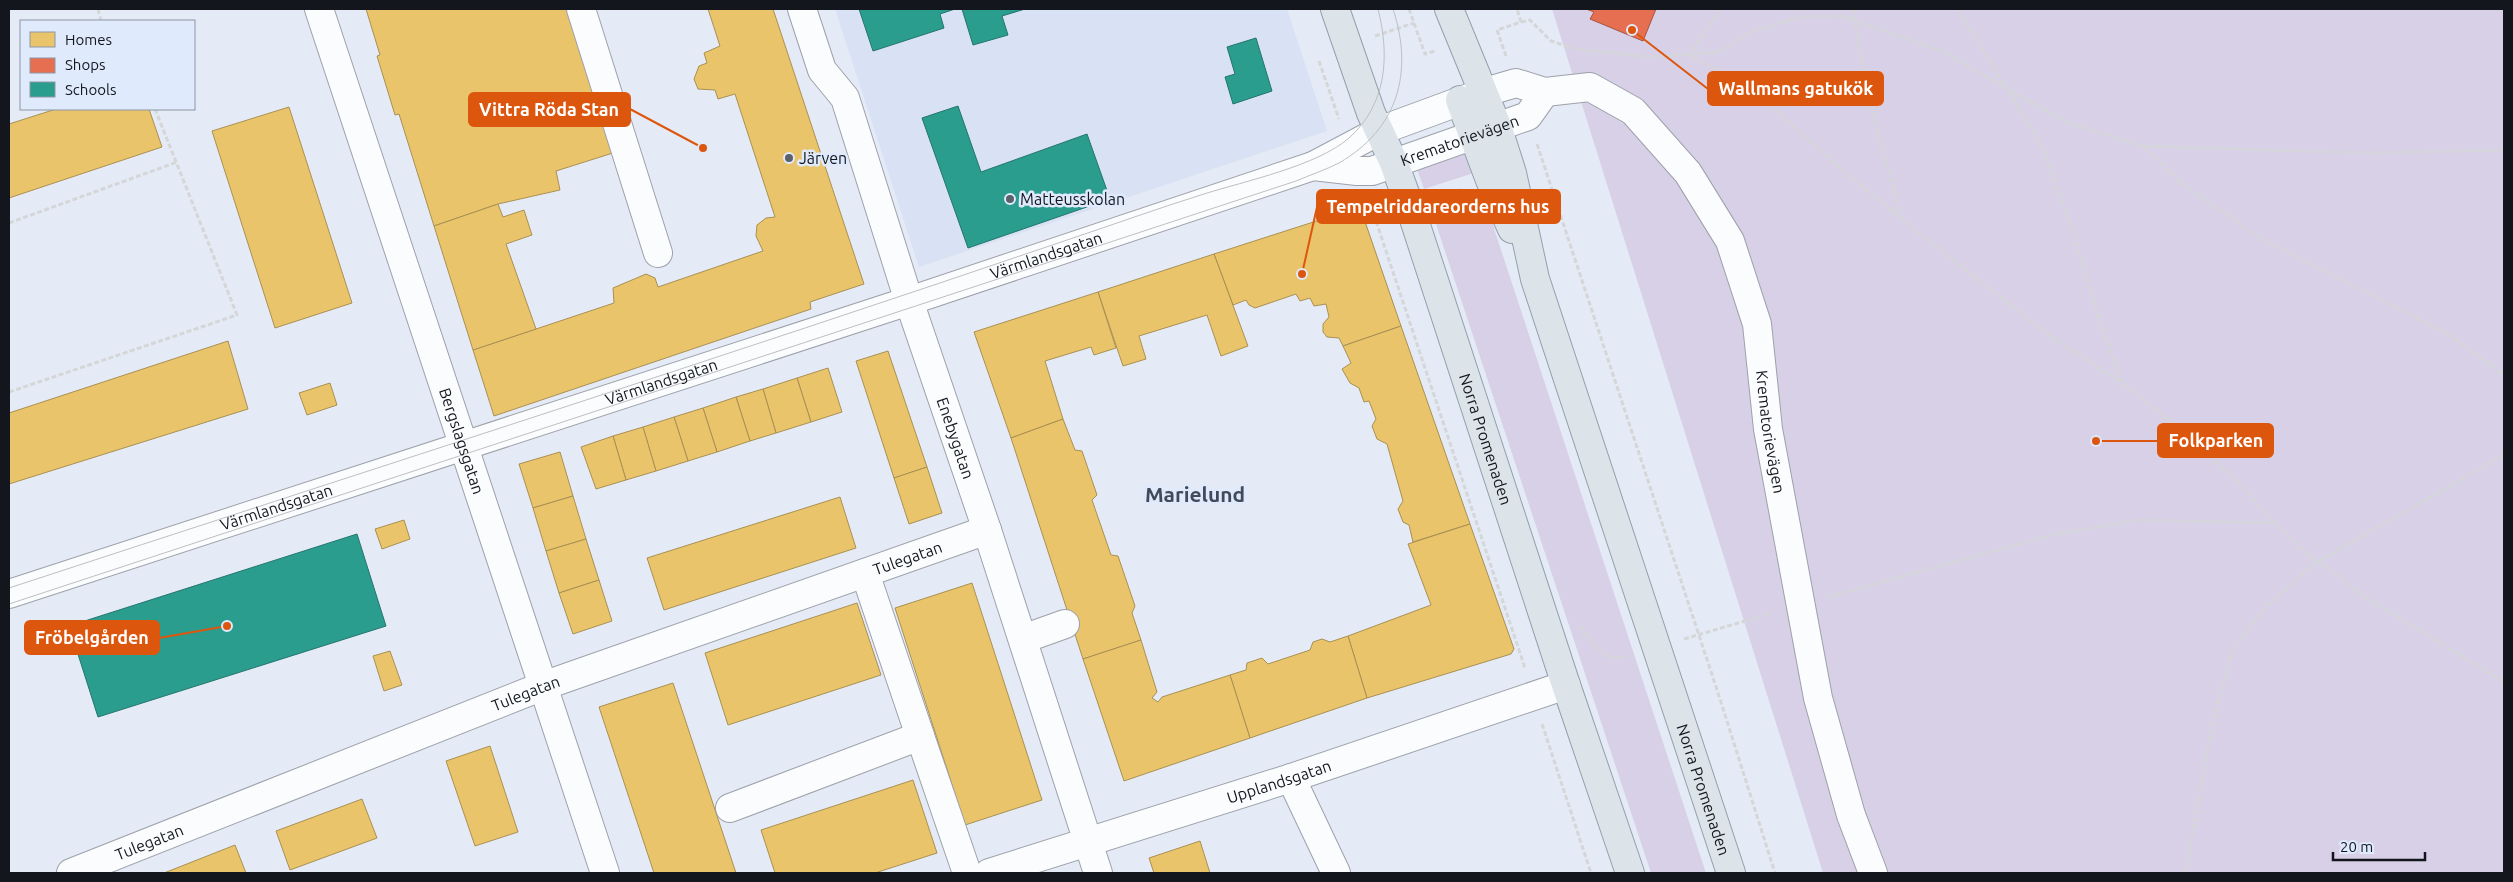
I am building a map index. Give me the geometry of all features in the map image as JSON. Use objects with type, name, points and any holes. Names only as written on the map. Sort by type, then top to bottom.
[{"type":"main road","name":"Norra Promenaden","points":[[1335,9],[1379,131],[1394,163],[1410,207],[1566,685],[1630,873]]},
{"type":"main road","name":"Norra Promenaden","points":[[1449,9],[1473,96],[1472,135],[1490,180],[1535,279]]},
{"type":"main road","name":"Norra Promenaden","points":[[1473,96],[1497,126],[1512,173],[1535,279],[1731,873]]},
{"type":"street","name":"Bergslagsgatan","points":[[319,9],[605,873]]},
{"type":"street","points":[[581,9],[658,253]]},
{"type":"street","name":"Enebygatan","points":[[802,9],[822,70],[845,98],[909,301],[987,530],[1098,873]]},
{"type":"street","name":"Krematorievägen","points":[[1473,96],[1516,83],[1545,92],[1590,87],[1633,111],[1688,173],[1730,241],[1757,324],[1768,429],[1818,698],[1851,816],[1873,873]]},
{"type":"street","name":"Krematorievägen","points":[[1394,163],[1528,116],[1545,92]]},
{"type":"street","points":[[1353,159],[1379,131],[1473,96]]},
{"type":"street","name":"Värmlandsgatan","points":[[9,594],[909,301],[1313,166],[1353,159],[1372,170],[1394,163]]},
{"type":"street","name":"Tulegatan","points":[[71,873],[542,686],[987,530]]},
{"type":"street","points":[[865,573],[967,873]]},
{"type":"street","points":[[1023,639],[1064,624]]},
{"type":"street","name":"Upplandsgatan","points":[[989,873],[1291,778],[1566,685]]},
{"type":"street","points":[[730,808],[920,736]]},
{"type":"street","points":[[1291,778],[1336,873]]},
{"type":"path","points":[[1689,55],[1720,9]]},
{"type":"path","points":[[1853,9],[1853,20],[1880,143],[1895,192],[1898,216]]},
{"type":"path","points":[[1958,9],[2042,146],[2074,234],[2097,314],[2122,383]]},
{"type":"path","points":[[1521,22],[1530,20],[1551,41],[1575,49],[1648,58],[1719,52],[1752,30],[1800,16],[1842,16],[1944,52],[2064,121],[2144,146],[2369,153],[2504,150]]},
{"type":"path","points":[[1689,55],[1754,90],[1826,156],[1898,216],[2053,338],[2122,383],[2189,436],[2239,483],[2274,523],[2361,594],[2504,682]]},
{"type":"path","points":[[1317,56],[1353,159],[1377,218],[1511,623],[1590,873]]},
{"type":"path","points":[[9,392],[237,315],[155,110]]},
{"type":"path","points":[[1528,116],[1720,698],[1775,873]]},
{"type":"path","points":[[2144,146],[2180,182],[2258,237],[2450,335],[2504,375]]},
{"type":"path","points":[[9,223],[177,162]]},
{"type":"path","points":[[2183,873],[2187,865],[2210,735],[2232,650],[2265,608],[2320,561],[2504,454]]},
{"type":"path","points":[[1511,623],[1561,608],[1586,632],[1600,652],[1618,659],[1800,605],[2052,535],[2138,520],[2274,523]]},
{"type":"shaded area","name":"Matteusskolan","points":[[835,9],[1287,9],[1327,131],[919,267]]},
{"type":"shaded area","points":[[1552,9],[2504,9],[2504,873],[1823,873]]},
{"type":"shaded area","points":[[1463,152],[1469,153],[1477,172],[1424,189],[1418,172],[1421,166]]},
{"type":"shaded area","points":[[1483,195],[1706,873],[1651,873],[1432,212]]},
{"type":"building: Homes","points":[[366,9],[569,9],[616,152],[556,171],[560,190],[498,204],[434,226],[399,114],[395,115],[377,56],[380,55]]},
{"type":"building: Homes","name":"Järven","points":[[708,9],[773,9],[864,284],[810,302],[811,309],[494,416],[473,350],[614,303],[613,288],[646,274],[655,278],[658,287],[763,251],[756,236],[757,225],[766,218],[775,217],[735,94],[718,99],[715,90],[698,89],[694,79],[699,66],[707,63],[704,53],[720,46]]},
{"type":"building: Homes","points":[[289,107],[352,303],[275,328],[212,131]]},
{"type":"building: Homes","points":[[53,110],[149,110],[162,147],[9,198],[9,124]]},
{"type":"building: Homes","points":[[498,204],[503,217],[524,210],[532,235],[506,244],[536,329],[473,350],[434,226]]},
{"type":"building: Homes","points":[[1360,207],[1401,326],[1343,346],[1339,338],[1327,337],[1323,332],[1323,324],[1329,317],[1326,304],[1314,306],[1310,298],[1300,301],[1296,294],[1255,308],[1249,305],[1246,300],[1233,305],[1214,254]]},
{"type":"building: Homes","points":[[1214,254],[1248,346],[1221,356],[1207,315],[1139,336],[1146,359],[1123,366],[1098,292]]},
{"type":"building: Homes","points":[[1098,292],[1116,348],[1094,355],[1091,347],[1045,361],[1063,419],[1011,438],[974,332]]},
{"type":"building: Homes","points":[[1401,326],[1470,524],[1413,542],[1409,525],[1403,522],[1398,509],[1403,501],[1387,444],[1377,439],[1372,426],[1376,419],[1369,401],[1364,402],[1359,388],[1350,383],[1342,369],[1351,363],[1343,346]]},
{"type":"building: Homes","points":[[228,341],[248,409],[9,484],[9,413]]},
{"type":"building: Homes","points":[[888,351],[927,467],[894,478],[856,361]]},
{"type":"building: Homes","points":[[828,368],[842,412],[811,422],[797,378]]},
{"type":"building: Homes","points":[[797,378],[811,422],[776,433],[763,389]]},
{"type":"building: Homes","points":[[330,383],[337,405],[307,415],[299,393]]},
{"type":"building: Homes","points":[[763,389],[776,433],[750,441],[736,397]]},
{"type":"building: Homes","points":[[736,397],[750,441],[717,452],[703,408]]},
{"type":"building: Homes","points":[[703,408],[717,452],[688,461],[674,417]]},
{"type":"building: Homes","points":[[674,417],[688,461],[656,471],[643,427]]},
{"type":"building: Homes","points":[[1063,419],[1075,450],[1082,451],[1097,495],[1092,500],[1111,555],[1118,556],[1135,606],[1132,613],[1141,640],[1083,659],[1011,438]]},
{"type":"building: Homes","points":[[643,427],[656,471],[626,480],[613,436]]},
{"type":"building: Homes","points":[[613,436],[626,480],[596,489],[581,447]]},
{"type":"building: Homes","points":[[560,452],[573,496],[533,508],[519,464]]},
{"type":"building: Homes","points":[[927,467],[942,513],[909,524],[894,478]]},
{"type":"building: Homes","points":[[573,496],[586,539],[546,551],[533,508]]},
{"type":"building: Homes","points":[[840,497],[856,548],[664,610],[647,558]]},
{"type":"building: Homes","points":[[404,520],[410,539],[382,549],[375,529]]},
{"type":"building: Homes","points":[[1470,524],[1514,649],[1511,654],[1367,698],[1348,636],[1431,605],[1408,544]]},
{"type":"building: Homes","points":[[586,539],[599,580],[559,593],[546,551]]},
{"type":"building: Homes","points":[[599,580],[612,621],[573,634],[559,593]]},
{"type":"building: Homes","points":[[972,583],[1042,800],[965,825],[895,608]]},
{"type":"building: Homes","points":[[857,603],[881,675],[728,725],[705,653]]},
{"type":"building: Homes","points":[[1348,636],[1367,698],[1250,738],[1230,675],[1246,670],[1247,663],[1262,658],[1268,664],[1310,650],[1313,642],[1322,639],[1330,642]]},
{"type":"building: Homes","points":[[1141,640],[1157,692],[1152,698],[1158,702],[1162,697],[1230,675],[1250,738],[1124,781],[1083,659]]},
{"type":"building: Homes","points":[[390,651],[402,685],[384,691],[373,656]]},
{"type":"building: Homes","points":[[673,683],[736,873],[654,873],[599,707]]},
{"type":"building: Homes","points":[[490,746],[518,832],[475,846],[446,761]]},
{"type":"building: Homes","points":[[913,780],[937,853],[875,873],[775,873],[761,830]]},
{"type":"building: Homes","points":[[362,799],[377,838],[290,870],[276,831]]},
{"type":"building: Homes","points":[[1200,841],[1210,873],[1154,873],[1149,858]]},
{"type":"building: Homes","points":[[235,845],[246,873],[164,873]]},
{"type":"building: Shops","points":[[1586,9],[1656,9],[1643,41],[1590,19],[1594,12]]},
{"type":"building: Schools","points":[[859,9],[955,9],[940,14],[944,28],[873,51]]},
{"type":"building: Schools","points":[[962,9],[1025,9],[1002,16],[1008,35],[973,45]]},
{"type":"building: Schools","points":[[1256,38],[1272,91],[1233,104],[1225,77],[1235,74],[1227,47]]},
{"type":"building: Schools","points":[[958,106],[981,172],[1087,134],[1110,199],[968,248],[922,118]]},
{"type":"building: Schools","points":[[357,534],[386,626],[98,717],[69,626]]},
{"type":"tram line","points":[[9,588],[673,372],[1170,205],[1280,172],[1319,157],[1349,138],[1362,125],[1378,95],[1384,62],[1384,44],[1378,9]]},
{"type":"tram line","points":[[9,604],[1296,181],[1328,168],[1359,149],[1375,133],[1388,116],[1396,97],[1401,76],[1402,55],[1393,9]]},
{"type":"place","name":"Wallmans gatukök","points":[[1632,30]]},
{"type":"place","name":"Vittra Röda Stan","points":[[703,148]]},
{"type":"place","name":"Järven","points":[[789,158]]},
{"type":"place","name":"Matteusskolan","points":[[1010,199]]},
{"type":"place","name":"Tempelriddareorderns hus","points":[[1302,274]]},
{"type":"place","name":"Folkparken","points":[[2096,441]]},
{"type":"place","name":"Fröbelgården","points":[[227,626]]},
{"type":"district","name":"Marielund","points":[[1195,494]]}]
